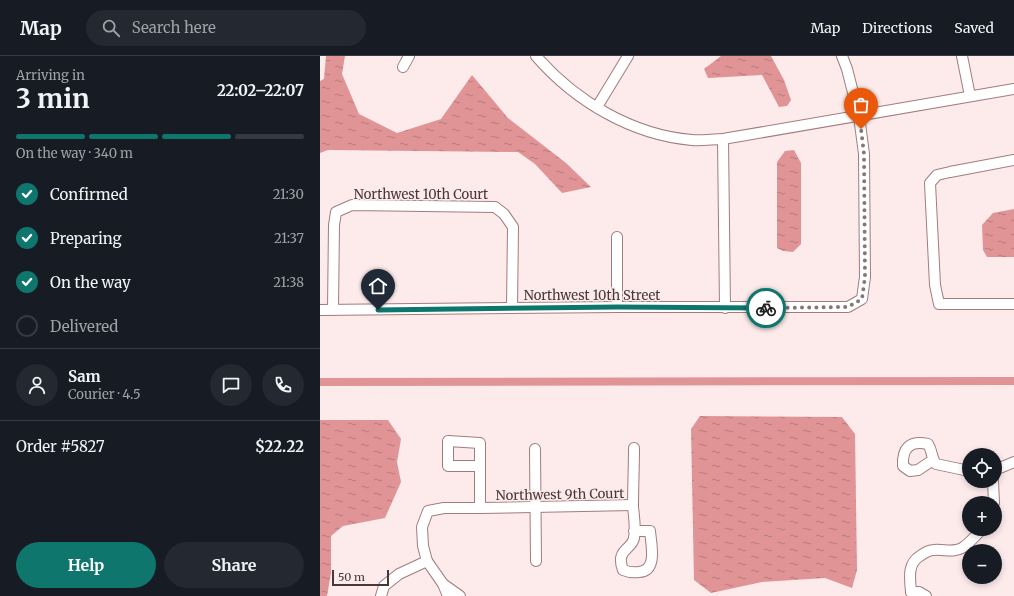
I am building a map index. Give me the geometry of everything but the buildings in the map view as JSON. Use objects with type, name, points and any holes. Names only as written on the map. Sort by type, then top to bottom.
[{"type":"street","points":[[403,67],[409,56]]},
{"type":"street","points":[[536,56],[569,88],[622,122],[654,133],[692,140],[723,139],[1014,89]]},
{"type":"street","points":[[597,107],[628,56]]},
{"type":"street","points":[[842,56],[847,69],[859,116]]},
{"type":"street","points":[[962,56],[970,96]]},
{"type":"street","name":"Northwest 10th Street","points":[[320,310],[617,307],[848,307],[862,299],[865,277],[864,154],[859,116]]},
{"type":"street","points":[[723,139],[725,308]]},
{"type":"street","points":[[1014,160],[937,175],[930,183],[935,285],[939,304],[1014,304]]},
{"type":"street","name":"Northwest 10th Court","points":[[332,310],[334,225],[336,212],[352,205],[495,207],[504,214],[513,227],[512,308]]},
{"type":"street","points":[[617,237],[617,307]]},
{"type":"street","name":"Northwest 9th Court","points":[[480,466],[448,466],[448,441],[480,443],[480,466],[480,508],[633,505]]},
{"type":"street","points":[[634,448],[634,531]]},
{"type":"street","points":[[535,450],[536,561]]},
{"type":"street","points":[[933,460],[936,464],[962,470]]},
{"type":"street","points":[[1002,467],[1014,462]]},
{"type":"street","points":[[448,596],[443,584],[427,561],[423,546],[422,527],[428,511],[444,508],[480,508]]},
{"type":"street","points":[[926,596],[919,592],[910,594],[910,570],[913,562],[918,556],[926,552],[934,550],[947,552],[962,548],[975,536]]},
{"type":"street","points":[[382,596],[384,586],[399,574],[427,561]]},
{"type":"street","points":[[443,584],[460,596]]},
{"type":"water","points":[[326,56],[345,56],[342,74],[359,114],[397,133],[441,119],[472,75],[508,118],[566,163],[591,187],[562,193],[535,164],[518,152],[328,150],[320,153],[320,81],[324,79]]},
{"type":"water","points":[[721,56],[771,56],[784,80],[791,100],[787,106],[779,107],[762,75],[708,78],[704,69]]},
{"type":"water","points":[[794,150],[801,163],[801,244],[793,252],[783,251],[777,248],[777,162],[785,151]]},
{"type":"water","points":[[1014,209],[1014,257],[987,257],[983,250],[982,225],[993,213]]},
{"type":"water","points":[[700,416],[842,417],[855,434],[857,570],[852,588],[825,578],[762,582],[711,593],[694,580],[691,429]]},
{"type":"water","points":[[320,420],[388,420],[401,439],[397,462],[401,482],[385,518],[343,526],[331,536],[331,573],[327,596],[320,596]]},
{"type":"waterway","points":[[320,382],[1014,381]]},
{"type":"way so far","points":[[766,308],[848,307],[862,299],[865,277],[864,154],[861,129]]},
{"type":"route","points":[[378,310],[617,307],[766,308]]}]
